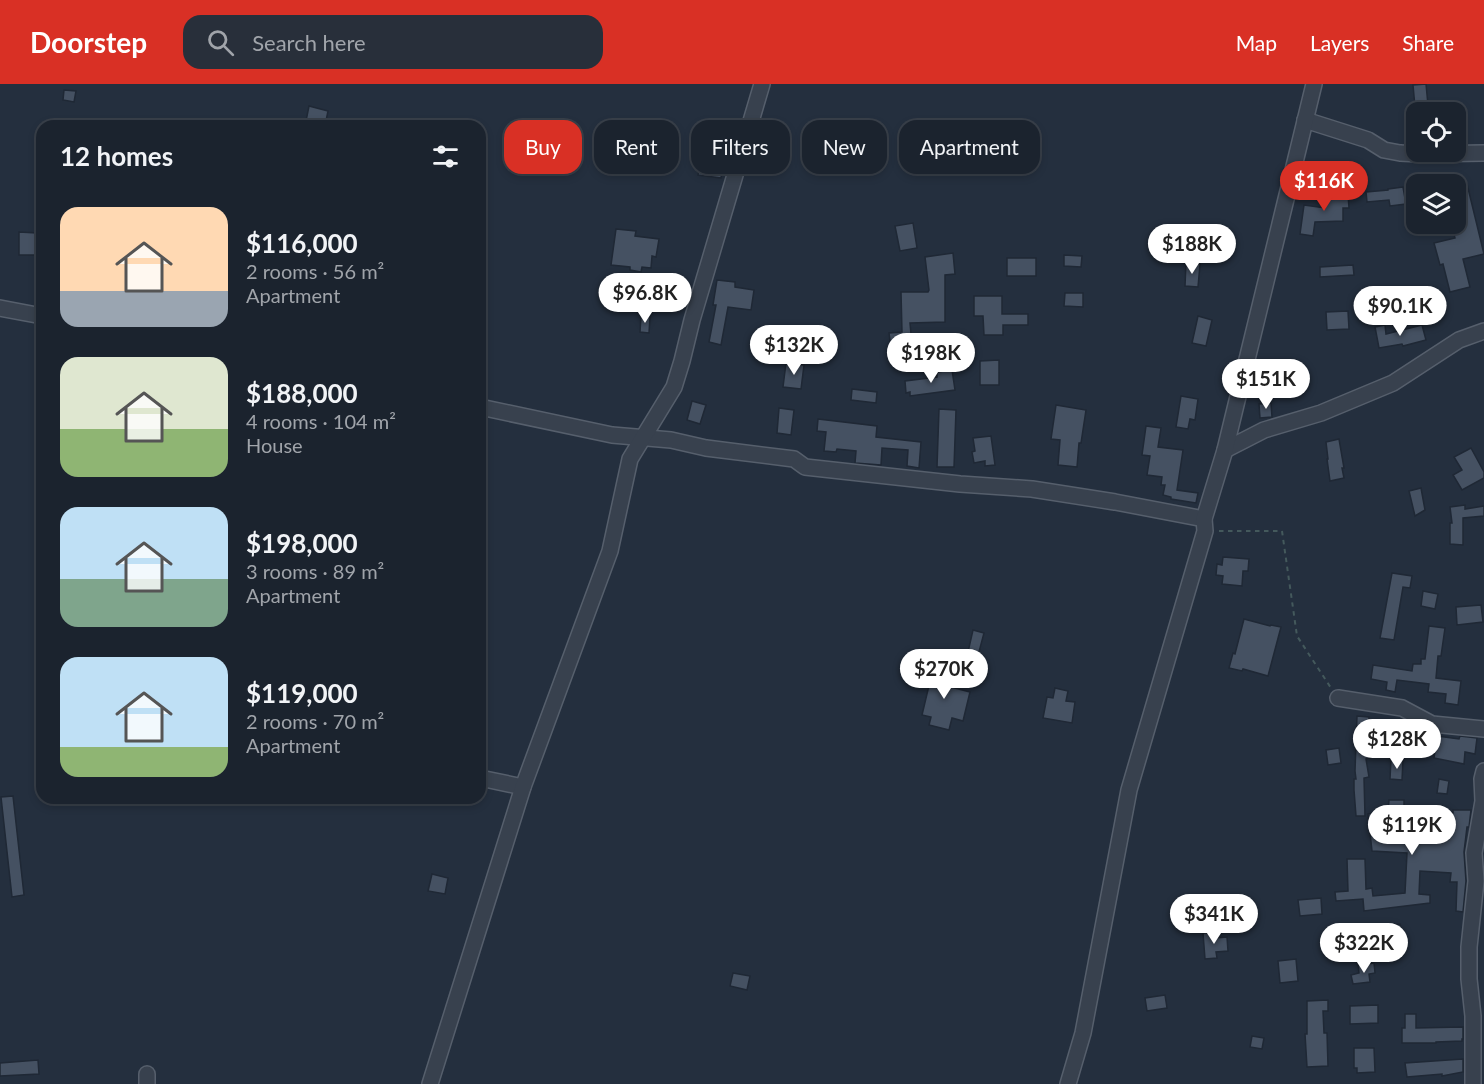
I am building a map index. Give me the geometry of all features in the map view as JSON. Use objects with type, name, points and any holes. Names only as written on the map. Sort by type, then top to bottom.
[{"type":"street","points":[[430,1084],[523,787],[610,551],[630,459],[674,387],[680,370],[762,84]]},
{"type":"street","points":[[1068,1084],[1083,1033],[1129,790],[1225,450],[1314,84]]},
{"type":"street","points":[[1305,120],[1368,140],[1384,150],[1400,153],[1484,153]]},
{"type":"street","points":[[0,308],[36,315]]},
{"type":"street","points":[[1225,450],[1264,430],[1321,414],[1393,383],[1459,340],[1484,331]]},
{"type":"street","points":[[486,408],[612,435],[671,440],[706,448],[794,459],[805,467],[960,484],[1032,489],[1115,502],[1204,525]]},
{"type":"street","points":[[1338,698],[1402,708],[1432,724],[1484,729]]},
{"type":"street","points":[[1473,1084],[1473,1016],[1469,979],[1469,947],[1476,881],[1474,853],[1483,801],[1484,771]]},
{"type":"street","points":[[486,779],[523,787]]},
{"type":"path","points":[[1204,525],[1282,531],[1297,636],[1338,698]]},
{"type":"building","points":[[1426,84],[1428,102],[1415,102],[1413,85]]},
{"type":"building","points":[[64,90],[76,91],[74,102],[63,100]]},
{"type":"building","points":[[309,106],[328,111],[326,120],[306,120]]},
{"type":"building","points":[[698,174],[722,174],[721,178]]},
{"type":"building","points":[[1466,184],[1484,254],[1463,259],[1470,287],[1450,292],[1443,264],[1440,265],[1434,243],[1455,238],[1454,234],[1466,234]]},
{"type":"building","points":[[1403,187],[1406,204],[1390,206],[1389,200],[1367,202],[1366,192]]},
{"type":"building","points":[[1324,194],[1348,194],[1349,208],[1343,208],[1343,221],[1315,222],[1313,236],[1300,234],[1304,205],[1325,208]]},
{"type":"building","points":[[913,223],[917,248],[900,251],[895,226]]},
{"type":"building","points":[[616,229],[636,231],[635,236],[659,239],[656,257],[652,256],[651,268],[642,267],[641,272],[630,270],[630,267],[611,265]]},
{"type":"building","points":[[19,232],[36,233],[36,255],[19,255]]},
{"type":"building","points":[[953,253],[955,274],[945,275],[945,322],[910,323],[912,345],[891,348],[889,333],[902,332],[901,292],[928,292],[925,257]]},
{"type":"building","points":[[1064,255],[1082,256],[1081,267],[1064,266]]},
{"type":"building","points":[[1007,258],[1036,258],[1036,276],[1007,276]]},
{"type":"building","points":[[1186,263],[1200,264],[1198,287],[1185,286]]},
{"type":"building","points":[[1353,265],[1354,275],[1320,277],[1320,267]]},
{"type":"building","points":[[717,280],[735,282],[735,287],[754,290],[751,310],[728,307],[721,345],[709,342],[716,305],[713,305]]},
{"type":"building","points":[[1065,293],[1083,293],[1083,307],[1064,306]]},
{"type":"building","points":[[974,296],[1002,296],[1002,314],[1028,314],[1028,325],[1003,325],[1003,335],[984,335],[983,316],[974,316]]},
{"type":"building","points":[[1348,311],[1349,329],[1327,330],[1326,312]]},
{"type":"building","points":[[641,316],[650,317],[649,333],[640,332]]},
{"type":"building","points":[[1198,316],[1212,320],[1206,346],[1192,343]]},
{"type":"building","points":[[1385,325],[1386,334],[1422,325],[1426,340],[1403,346],[1402,344],[1379,348],[1375,327]]},
{"type":"building","points":[[999,360],[999,385],[980,385],[980,361]]},
{"type":"building","points":[[786,363],[804,365],[801,389],[783,387]]},
{"type":"building","points":[[952,370],[955,390],[910,396],[910,392],[906,393],[905,381],[937,377],[937,372]]},
{"type":"building","points":[[1285,380],[1286,396],[1272,397],[1271,381]]},
{"type":"building","points":[[852,389],[877,392],[876,403],[851,400]]},
{"type":"building","points":[[1181,396],[1198,399],[1195,420],[1190,419],[1188,429],[1176,427]]},
{"type":"building","points":[[692,401],[706,405],[700,424],[687,420]]},
{"type":"building","points":[[1271,403],[1272,417],[1260,418],[1259,404]]},
{"type":"building","points":[[1056,405],[1086,410],[1077,467],[1058,465],[1060,440],[1051,439]]},
{"type":"building","points":[[779,408],[794,410],[791,435],[777,433]]},
{"type":"building","points":[[939,409],[956,410],[954,467],[937,467]]},
{"type":"building","points":[[818,419],[877,426],[876,437],[921,442],[919,468],[907,466],[908,450],[882,448],[881,465],[855,463],[856,451],[837,449],[836,452],[824,451],[826,432],[817,431]]},
{"type":"building","points":[[1146,426],[1161,428],[1158,447],[1183,450],[1177,490],[1198,493],[1196,503],[1171,499],[1163,495],[1165,485],[1161,485],[1162,477],[1147,475],[1150,456],[1142,455]]},
{"type":"building","points":[[991,436],[995,465],[985,466],[985,461],[974,463],[973,438]]},
{"type":"building","points":[[1339,439],[1344,478],[1330,481],[1326,442]]},
{"type":"building","points":[[1471,448],[1484,472],[1484,478],[1462,490],[1453,475],[1462,470],[1454,457]]},
{"type":"building","points":[[1421,488],[1425,510],[1415,516],[1409,491]]},
{"type":"building","points":[[1465,505],[1465,509],[1484,506],[1484,516],[1463,518],[1463,545],[1450,544],[1450,523],[1452,523],[1450,507]]},
{"type":"building","points":[[1223,557],[1249,559],[1248,571],[1243,571],[1242,586],[1222,584],[1223,576],[1216,575],[1217,564],[1222,565]]},
{"type":"building","points":[[1392,573],[1412,576],[1410,588],[1403,587],[1394,640],[1380,638]]},
{"type":"building","points":[[1423,591],[1438,594],[1435,609],[1421,606]]},
{"type":"building","points":[[1481,605],[1483,622],[1457,625],[1456,607]]},
{"type":"building","points":[[1244,619],[1281,627],[1268,676],[1243,669],[1242,671],[1229,668]]},
{"type":"building","points":[[1429,626],[1445,628],[1441,656],[1438,656],[1436,678],[1461,681],[1458,705],[1445,703],[1446,694],[1428,692],[1429,684],[1397,680],[1395,692],[1386,690],[1387,682],[1371,679],[1373,665],[1412,671],[1413,664],[1421,664],[1421,659],[1425,659]]},
{"type":"building","points":[[973,630],[984,633],[975,667],[965,665]]},
{"type":"building","points":[[935,660],[948,665],[943,685],[970,692],[963,721],[952,718],[949,730],[929,725],[931,717],[922,715]]},
{"type":"building","points":[[1055,688],[1068,691],[1066,701],[1075,702],[1072,723],[1043,718],[1047,697],[1053,698]]},
{"type":"building","points":[[1357,716],[1369,717],[1368,741],[1372,757],[1366,759],[1369,777],[1364,778],[1365,816],[1356,816],[1354,779],[1356,779]]},
{"type":"building","points":[[1437,736],[1459,739],[1460,736],[1477,738],[1475,754],[1465,752],[1464,764],[1434,758]]},
{"type":"building","points":[[1339,748],[1341,763],[1328,765],[1326,750]]},
{"type":"building","points":[[1391,759],[1403,760],[1402,780],[1390,779]]},
{"type":"building","points":[[1439,779],[1449,781],[1447,794],[1437,793]]},
{"type":"building","points":[[13,796],[24,895],[12,897],[1,797]]},
{"type":"building","points":[[1389,800],[1404,800],[1404,824],[1435,825],[1436,813],[1471,810],[1464,852],[1466,881],[1463,912],[1456,911],[1457,882],[1450,882],[1451,873],[1420,871],[1419,894],[1430,895],[1430,903],[1364,911],[1363,899],[1336,901],[1335,892],[1348,891],[1347,859],[1365,859],[1366,889],[1372,888],[1373,896],[1405,893],[1407,853],[1372,851],[1368,814],[1384,812],[1387,823]]},
{"type":"building","points":[[432,874],[448,878],[445,894],[428,891]]},
{"type":"building","points":[[1321,898],[1322,914],[1300,916],[1298,900]]},
{"type":"building","points":[[1400,924],[1402,934],[1358,945],[1358,948],[1343,950],[1341,936],[1360,933],[1359,930]]},
{"type":"building","points":[[1215,932],[1215,938],[1227,937],[1228,951],[1216,952],[1217,958],[1205,959],[1203,933]]},
{"type":"building","points":[[1296,959],[1298,981],[1280,983],[1278,961]]},
{"type":"building","points":[[1374,963],[1375,973],[1369,974],[1370,982],[1353,984],[1351,975],[1359,973],[1358,965]]},
{"type":"building","points":[[733,973],[750,976],[747,990],[730,986]]},
{"type":"building","points":[[1165,995],[1167,1008],[1147,1011],[1145,998]]},
{"type":"building","points":[[1328,1000],[1328,1011],[1323,1011],[1324,1033],[1327,1033],[1328,1066],[1307,1067],[1305,1034],[1307,1034],[1307,1001]]},
{"type":"building","points":[[1378,1005],[1378,1023],[1350,1024],[1350,1006]]},
{"type":"building","points":[[1405,1014],[1416,1014],[1416,1028],[1463,1027],[1463,1039],[1462,1041],[1436,1043],[1402,1043]]},
{"type":"building","points":[[1252,1036],[1264,1038],[1262,1049],[1250,1047]]},
{"type":"building","points":[[1354,1048],[1374,1048],[1375,1072],[1357,1073],[1357,1068],[1354,1068]]},
{"type":"building","points":[[1463,1059],[1463,1072],[1442,1076],[1442,1074],[1407,1077],[1405,1063]]},
{"type":"building","points":[[38,1060],[39,1074],[0,1076],[0,1063]]}]
